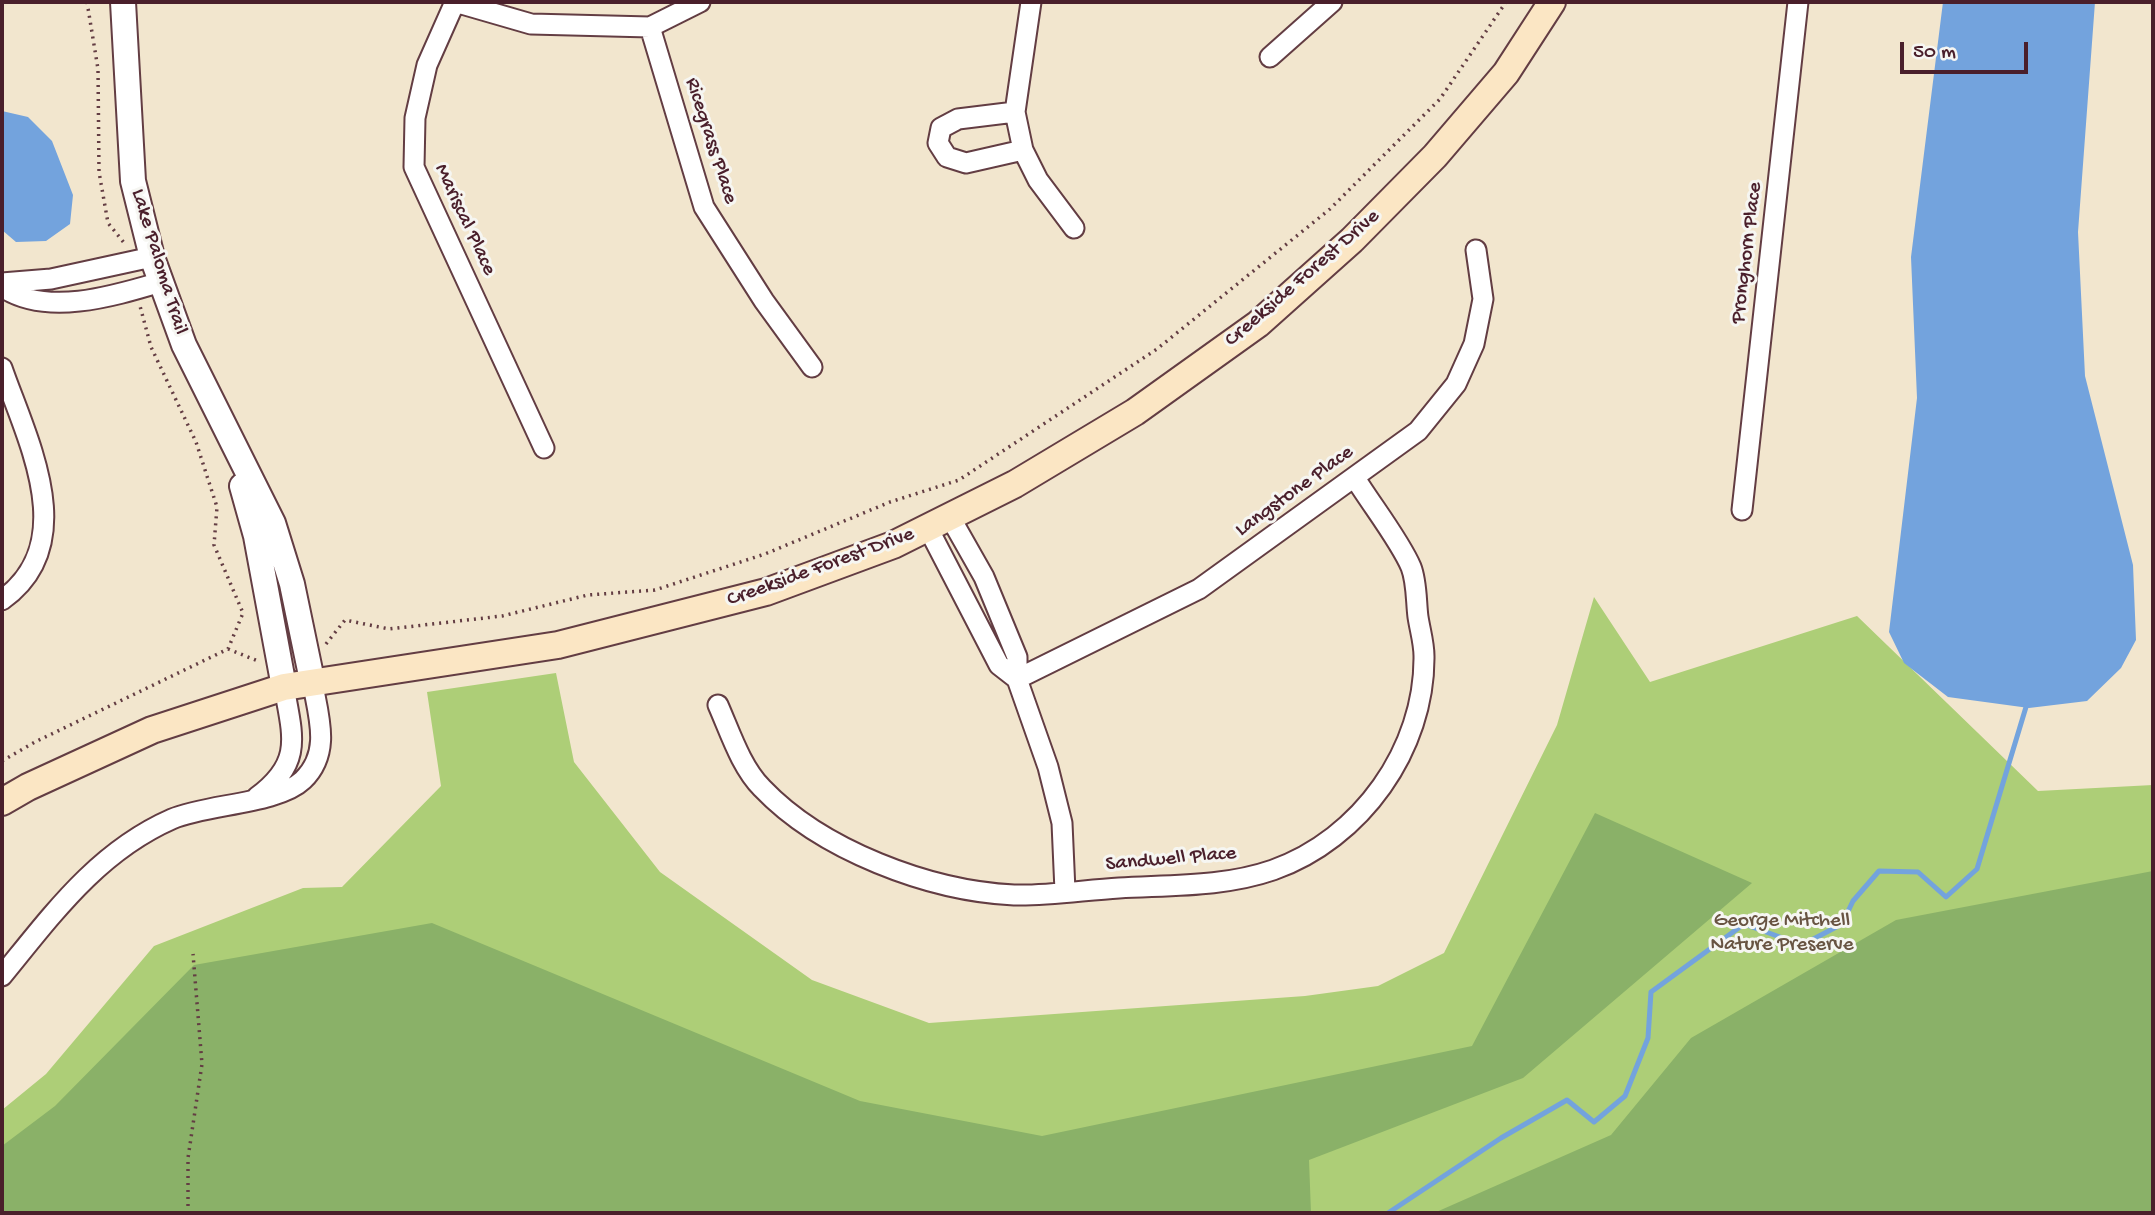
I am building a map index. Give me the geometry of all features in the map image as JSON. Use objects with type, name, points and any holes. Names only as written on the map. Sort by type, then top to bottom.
[{"type":"main road","name":"Creekside Forest Drive","points":[[2,802],[28,787],[152,730],[282,675],[309,668],[558,645],[654,622],[766,592],[893,545],[1016,484],[1135,412],[1258,324],[1352,240],[1435,156],[1506,73],[1552,2]]},
{"type":"street","name":"Lake Paloma Trail","points":[[123,2],[133,181],[141,259],[161,282],[184,345],[273,523],[292,584],[309,668]]},
{"type":"street","points":[[455,2],[531,24],[650,27],[700,2]]},
{"type":"street","name":"Mariscal Place","points":[[455,2],[427,65],[415,118],[414,167],[544,448]]},
{"type":"street","points":[[1031,2],[1015,113],[1023,150],[1038,180],[1074,228]]},
{"type":"street","points":[[1270,57],[1332,2]]},
{"type":"street","name":"Pronghorn Place","points":[[1742,510],[1798,2]]},
{"type":"street","name":"Ricegrass Place","points":[[650,27],[704,207],[764,301],[812,367]]},
{"type":"street","points":[[1015,113],[958,119],[941,128],[937,143],[947,157],[966,163],[1023,150]]},
{"type":"street","name":"Langstone Place","points":[[1017,679],[1199,589],[1418,431],[1456,384],[1474,344],[1483,299],[1476,250]]},
{"type":"street","points":[[2,285],[51,279],[141,259]]},
{"type":"street","points":[[2,285],[16,297],[66,301],[161,282]]},
{"type":"street","points":[[2,368],[34,461],[45,509],[45,535],[38,558],[23,581],[2,600]]},
{"type":"street","name":"Lake Paloma Trail","points":[[225,428],[256,536],[282,675]]},
{"type":"street","name":"Sandwell Place","points":[[718,705],[739,753],[761,788],[818,832],[876,863],[923,879],[1015,895],[1228,882],[1274,870],[1313,851],[1349,825],[1381,789],[1400,756],[1417,710],[1424,656],[1411,568],[1355,478]]},
{"type":"street","points":[[939,522],[999,665],[1017,679]]},
{"type":"street","points":[[939,522],[984,577],[1017,657],[1017,679],[1048,767],[1062,823],[1065,891]]},
{"type":"street","points":[[2,976],[73,890],[115,851],[173,819],[256,797],[284,793],[302,781],[313,768],[321,750],[321,731],[309,668]]},
{"type":"street","points":[[256,797],[282,776],[293,748],[282,675]]},
{"type":"path","points":[[87,2],[98,69],[102,185],[108,223],[128,249],[141,259]]},
{"type":"path","points":[[309,668],[345,621],[389,629],[502,617],[588,595],[655,590],[765,554],[890,502],[959,480],[1157,349],[1330,209],[1440,99],[1506,2]]},
{"type":"path","points":[[2,761],[35,741],[228,649],[243,613],[214,545],[217,507],[196,442],[151,347],[135,289]]},
{"type":"path","points":[[228,649],[265,664],[282,675]]},
{"type":"path","points":[[188,1213],[188,1158],[202,1064],[193,954]]},
{"type":"green space","name":"George Mitchell Nature Preserve","points":[[1594,597],[1650,682],[1857,616],[2038,791],[2153,785],[2153,1213],[2,1213],[2,1110],[46,1074],[154,946],[303,888],[342,887],[441,786],[427,692],[556,673],[574,762],[660,872],[812,980],[929,1023],[1305,996],[1378,986],[1444,953],[1557,725]]},
{"type":"green space","points":[[1595,813],[1752,883],[1523,1078],[1309,1160],[1311,1213],[2,1213],[2,1146],[55,1106],[194,965],[432,923],[860,1101],[1042,1136],[1472,1046]]},
{"type":"green space","points":[[2153,871],[2153,1213],[1434,1213],[1611,1135],[1691,1038],[1896,920]]},
{"type":"water","points":[[1943,2],[2095,2],[2078,232],[2085,376],[2133,565],[2136,640],[2121,668],[2087,701],[2029,708],[1948,697],[1904,663],[1889,632],[1917,398],[1911,257]]},
{"type":"water","points":[[2,111],[28,117],[52,141],[73,195],[70,224],[46,241],[16,242],[2,230]]},
{"type":"waterway","points":[[1388,1213],[1501,1138],[1567,1100],[1594,1122],[1625,1096],[1648,1038],[1651,992],[1744,924],[1802,945],[1842,924],[1853,901],[1879,871],[1918,872],[1946,897],[1977,869],[2026,707]]}]
